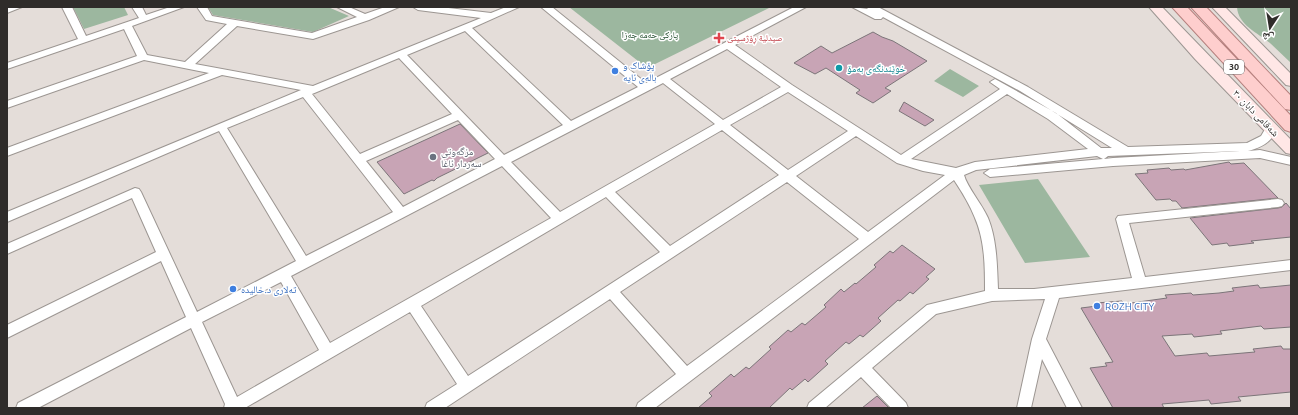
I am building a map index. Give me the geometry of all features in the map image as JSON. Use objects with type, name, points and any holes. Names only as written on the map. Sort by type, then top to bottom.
[{"type":"main road","name":"شەقامی دابان ٣٠","points":[[1155,7],[1291,149]]},
{"type":"main road","name":"شەقامی دابان ٣٠","points":[[1179,7],[1291,126]]},
{"type":"main road","name":"30","points":[[1198,7],[1291,105]]},
{"type":"main road","points":[[1218,7],[1291,82]]},
{"type":"street","points":[[7,10],[17,7]]},
{"type":"street","points":[[67,7],[83,40]]},
{"type":"street","points":[[137,7],[144,19]]},
{"type":"street","points":[[7,66],[179,7]]},
{"type":"street","points":[[202,7],[209,18],[313,36],[394,7]]},
{"type":"street","points":[[342,7],[366,18]]},
{"type":"street","points":[[418,7],[492,16]]},
{"type":"street","points":[[7,217],[221,126],[514,7]]},
{"type":"street","points":[[546,7],[645,87]]},
{"type":"street","points":[[23,408],[801,7]]},
{"type":"street","points":[[857,7],[902,29],[1052,116],[1113,162]]},
{"type":"street","points":[[871,7],[1024,88],[1138,160]]},
{"type":"street","points":[[188,66],[235,22]]},
{"type":"street","points":[[127,25],[143,57]]},
{"type":"street","points":[[466,27],[570,126]]},
{"type":"street","points":[[728,45],[788,87],[857,130],[901,160],[923,167],[956,173],[981,173],[1138,160],[1260,154],[1291,161]]},
{"type":"street","points":[[401,54],[559,218]]},
{"type":"street","points":[[7,104],[143,57],[309,90],[359,159],[401,213]]},
{"type":"street","points":[[7,152],[220,72]]},
{"type":"street","points":[[663,78],[868,239]]},
{"type":"street","points":[[7,249],[135,192],[195,319],[232,407],[788,87]]},
{"type":"street","points":[[901,160],[1007,89]]},
{"type":"street","points":[[359,159],[459,115]]},
{"type":"street","points":[[221,126],[304,263]]},
{"type":"street","points":[[643,408],[956,173],[975,166],[1099,152],[1247,147],[1267,139],[1271,129]]},
{"type":"street","points":[[432,408],[857,130]]},
{"type":"street","points":[[956,173],[978,211],[986,232],[990,257],[992,295]]},
{"type":"street","points":[[607,191],[668,253]]},
{"type":"street","points":[[1140,283],[1122,219],[1278,203]]},
{"type":"street","points":[[7,332],[164,254]]},
{"type":"street","points":[[814,408],[932,309],[992,295],[1054,293],[1291,265]]},
{"type":"street","points":[[282,274],[328,352]]},
{"type":"street","points":[[611,291],[686,376]]},
{"type":"street","points":[[1024,408],[1039,339],[1054,293]]},
{"type":"street","points":[[412,304],[466,386]]},
{"type":"street","points":[[1039,339],[1075,408]]},
{"type":"street","points":[[862,368],[901,408]]},
{"type":"green space","points":[[73,7],[124,7],[128,15],[84,29]]},
{"type":"green space","points":[[208,7],[328,7],[349,16],[313,32],[213,15]]},
{"type":"green space","name":"پارکی حەمە جەزا","points":[[569,7],[771,7],[647,68]]},
{"type":"green space","points":[[1237,7],[1291,7],[1291,63],[1270,43],[1245,24],[1238,13]]},
{"type":"green space","points":[[950,69],[979,86],[963,97],[934,81]]},
{"type":"green space","points":[[1038,179],[1090,257],[1025,263],[979,185]]},
{"type":"building","name":"خوێندنگەی بەمۆ","points":[[873,32],[893,41],[927,61],[885,88],[891,91],[873,103],[856,93],[860,90],[826,68],[815,74],[794,63],[821,46],[832,53]]},
{"type":"building","points":[[904,102],[934,120],[925,126],[899,111]]},
{"type":"building","name":"مزگەوتی سەردار ئاغا","points":[[460,124],[488,153],[437,178],[434,181],[432,180],[404,194],[377,162]]},
{"type":"building","points":[[1229,162],[1231,164],[1244,163],[1278,198],[1182,208],[1176,201],[1172,201],[1170,199],[1156,200],[1135,174],[1148,173],[1147,170],[1169,168],[1171,170],[1185,170]]},
{"type":"building","points":[[1286,203],[1291,209],[1291,237],[1251,241],[1254,243],[1229,246],[1227,243],[1212,245],[1190,218],[1278,208],[1282,207]]},
{"type":"building","points":[[902,245],[935,269],[926,277],[929,279],[913,294],[910,292],[900,301],[898,300],[878,318],[881,321],[863,337],[860,335],[849,344],[846,342],[825,361],[828,364],[808,382],[805,379],[792,390],[790,388],[769,408],[698,408],[712,396],[709,393],[731,374],[734,377],[746,367],[749,369],[771,349],[769,347],[788,330],[791,332],[802,323],[805,325],[826,307],[824,305],[841,289],[844,292],[855,283],[856,284],[876,267],[874,265],[890,251],[893,253]]},
{"type":"building","points":[[1258,285],[1260,288],[1291,285],[1291,327],[1264,329],[1261,326],[1220,331],[1222,334],[1194,337],[1192,334],[1162,336],[1175,356],[1207,353],[1209,356],[1255,352],[1253,349],[1281,346],[1283,349],[1291,349],[1291,392],[1238,397],[1241,401],[1211,404],[1209,400],[1162,404],[1164,408],[1113,408],[1090,368],[1107,366],[1105,363],[1113,362],[1081,308],[1097,306],[1096,303],[1122,301],[1124,304],[1167,298],[1165,295],[1219,293],[1234,291],[1232,288]]},
{"type":"building","points":[[877,396],[889,408],[862,408]]},
{"type":"place","name":"صيدلية ڕۆژسیتی","points":[[719,38]]},
{"type":"place","name":"خوێندنگەی بەمۆ","points":[[839,68]]},
{"type":"place","name":"پۆشاک و بالەی ئایە","points":[[615,71]]},
{"type":"place","name":"مزگەوتی سەردار ئاغا","points":[[433,157]]},
{"type":"place","name":"تەلاری د.خالیدە","points":[[233,289]]},
{"type":"place","name":"ROZH CITY","points":[[1097,306]]}]
